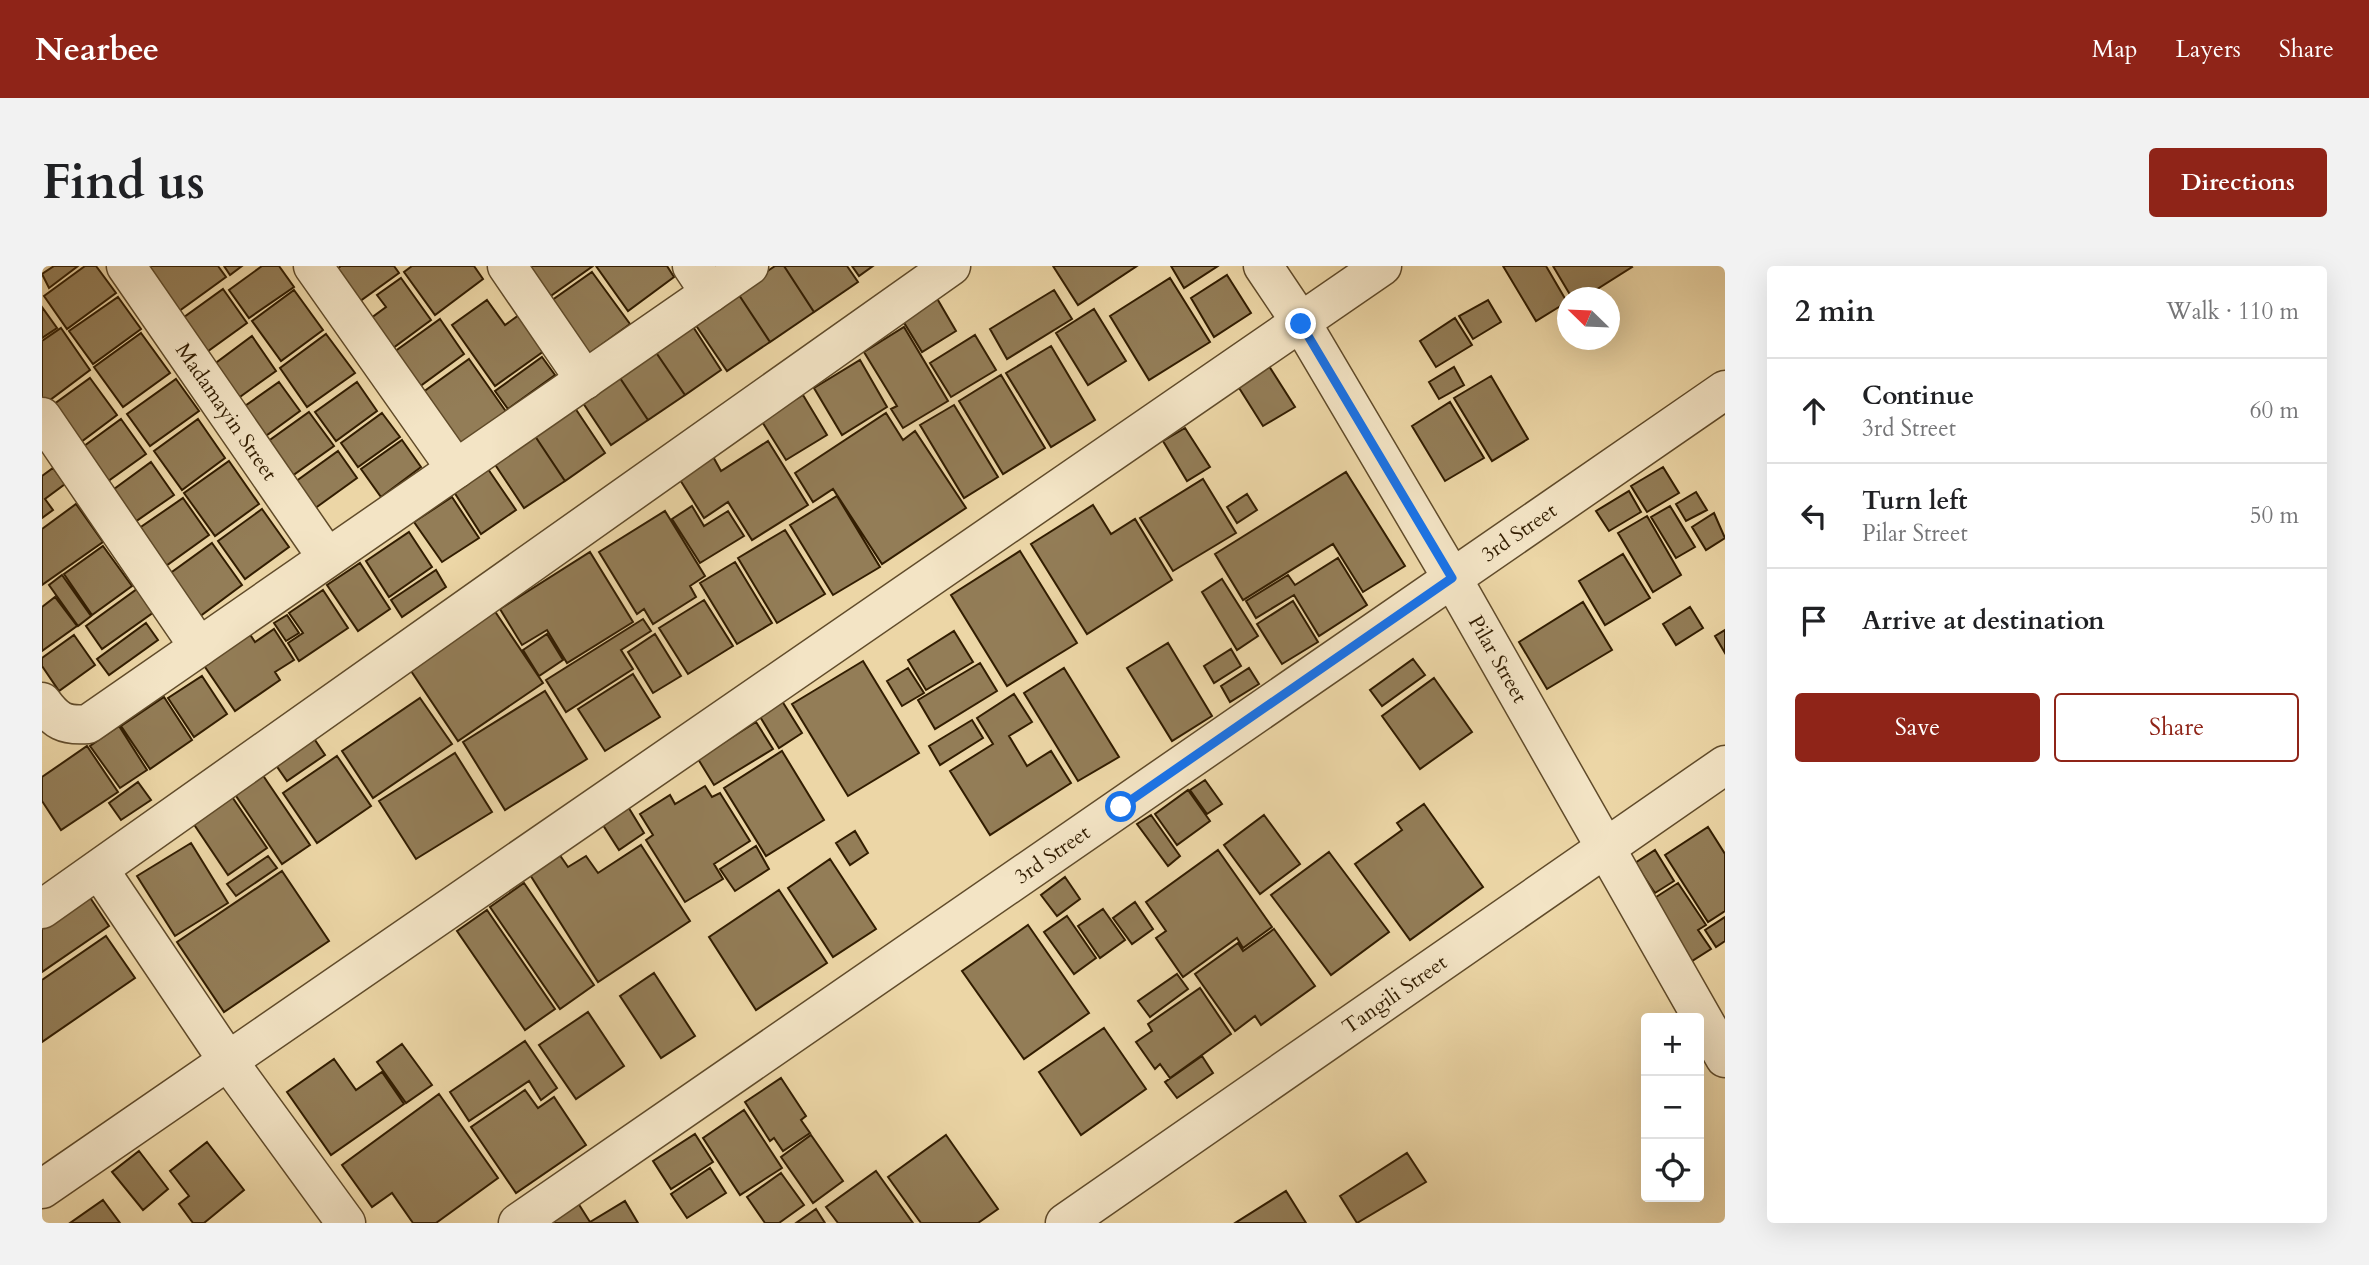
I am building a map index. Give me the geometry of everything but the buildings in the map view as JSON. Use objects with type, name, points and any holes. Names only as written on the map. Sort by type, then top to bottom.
[{"type":"street","name":"Madamayin Street","points":[[126,266],[326,556]]},
{"type":"street","points":[[313,266],[456,469]]},
{"type":"street","points":[[507,266],[585,380]]},
{"type":"street","points":[[42,702],[53,717],[67,725],[88,724],[326,556],[585,380],[701,279],[749,266]]},
{"type":"street","points":[[42,909],[100,871],[951,266]]},
{"type":"street","name":"Pilar Street","points":[[1263,266],[1301,324],[1452,578],[1725,1058]]},
{"type":"street","points":[[42,1189],[1382,266]]},
{"type":"street","name":"3rd Street","points":[[518,1223],[1725,390]]},
{"type":"street","points":[[42,417],[199,647]]},
{"type":"street","name":"Tangili Street","points":[[1065,1223],[1725,765]]},
{"type":"street","points":[[100,871],[228,1061],[346,1223]]},
{"type":"route","points":[[1121,807],[1452,578],[1301,324]]}]
